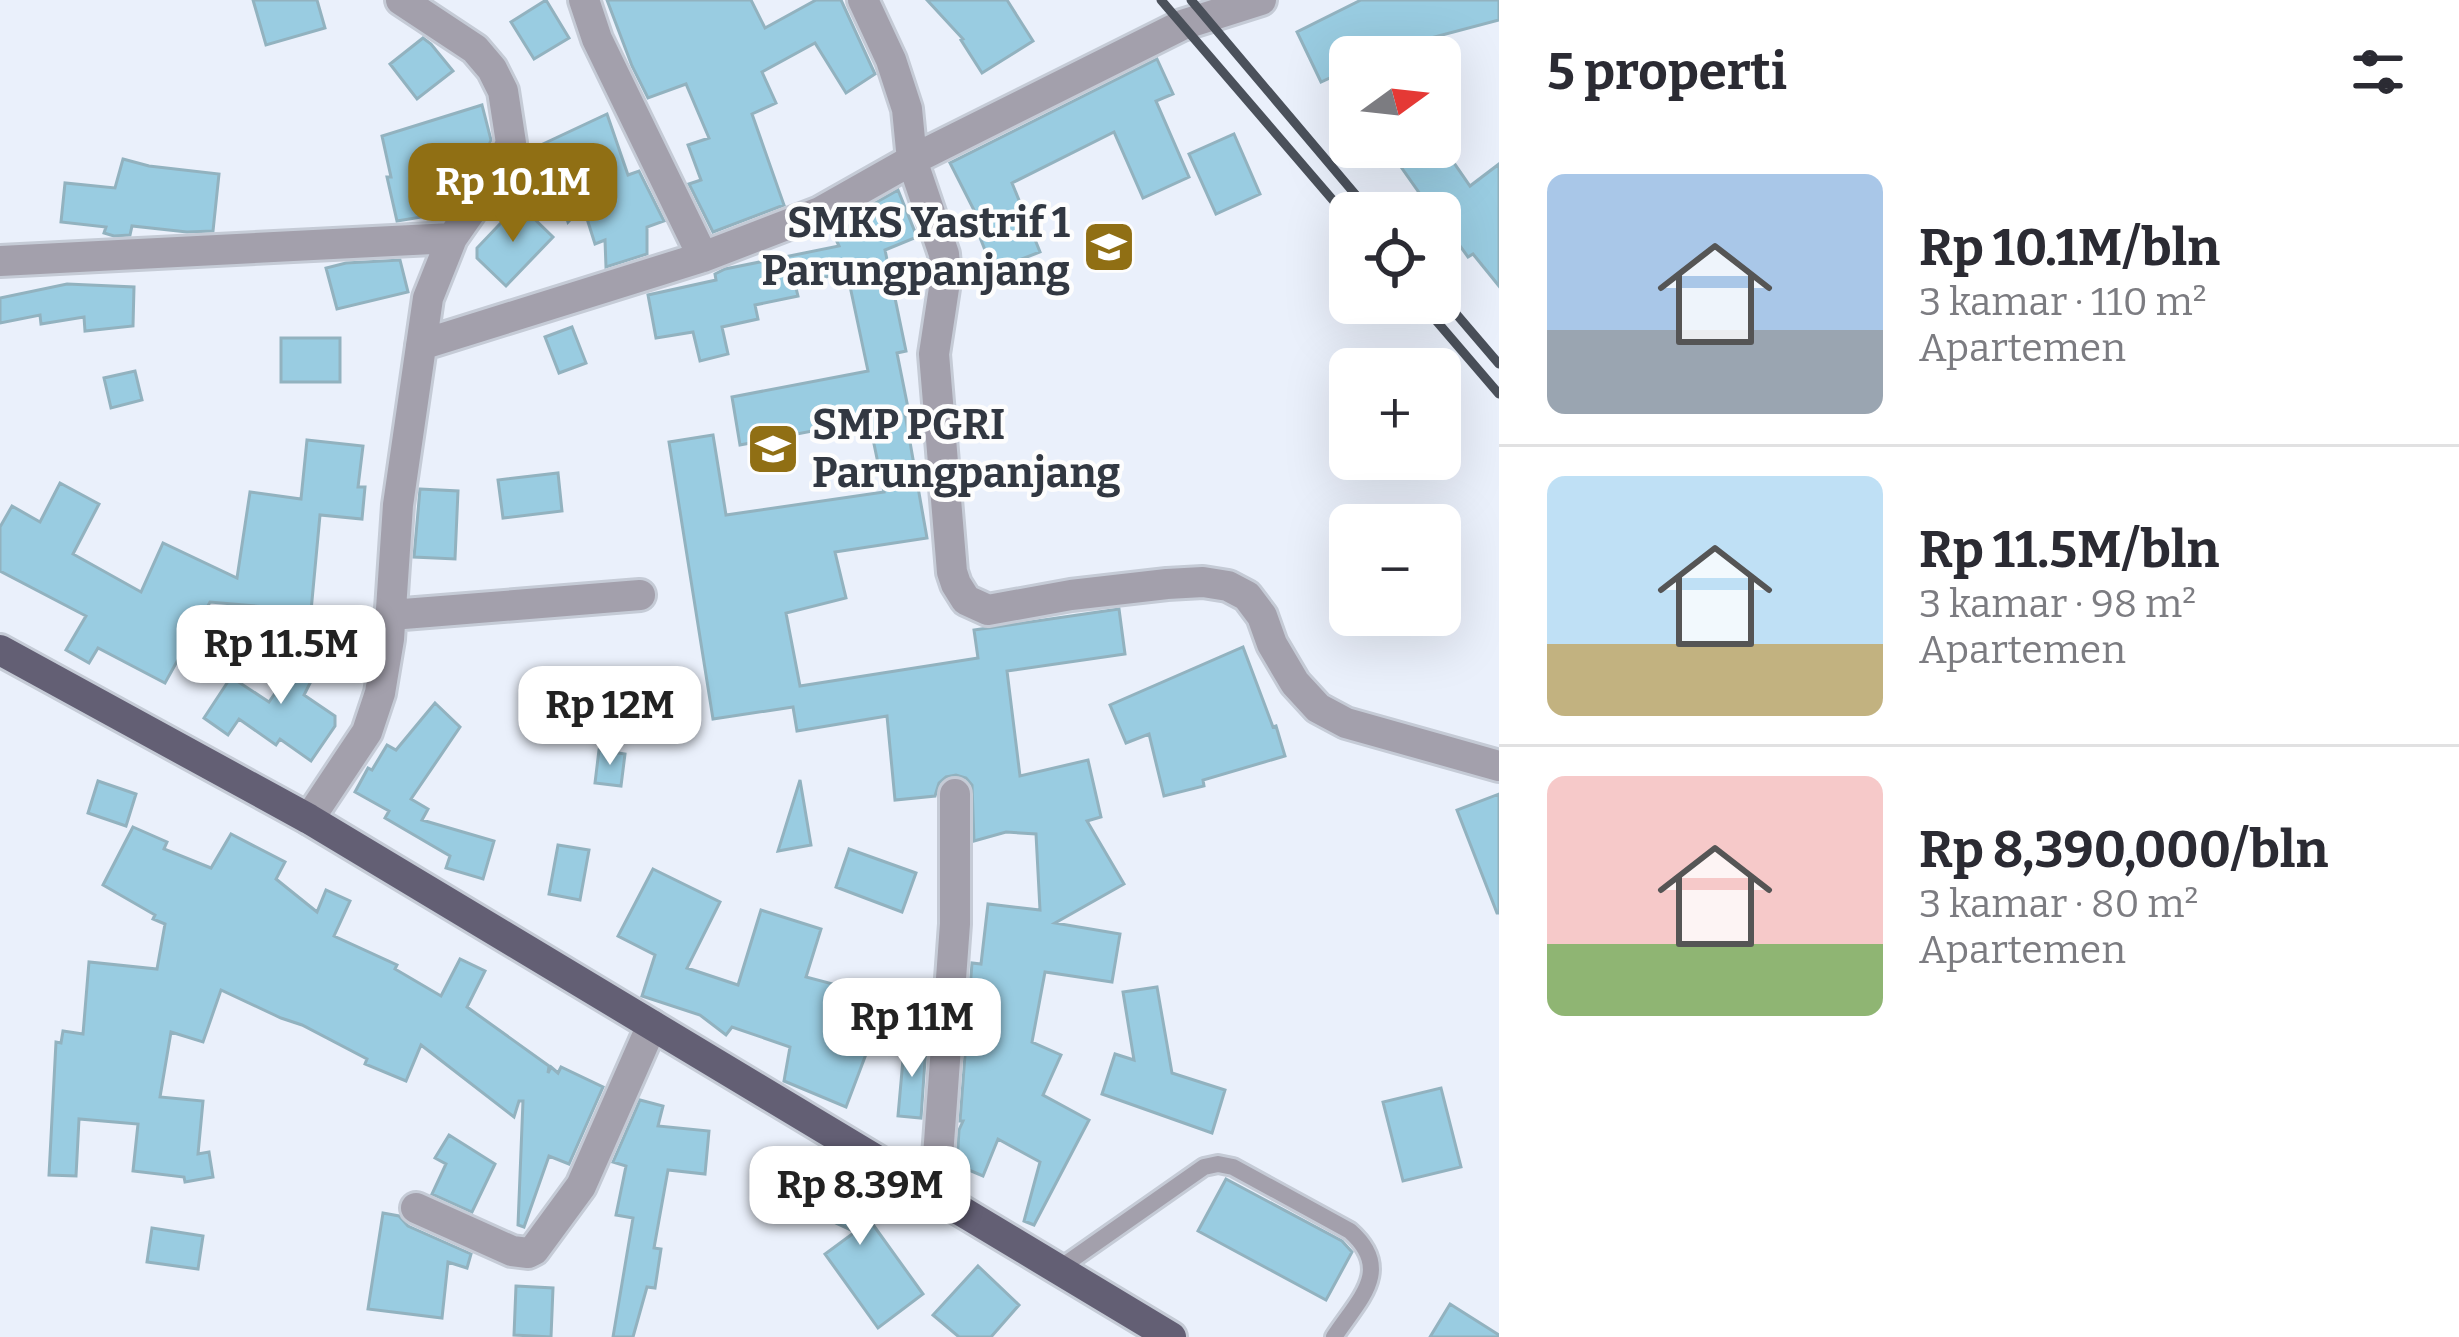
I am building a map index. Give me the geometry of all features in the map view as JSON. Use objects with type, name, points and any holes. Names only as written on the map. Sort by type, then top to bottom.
[{"type":"main road","points":[[0,650],[309,819],[1171,1337]]},
{"type":"street","points":[[309,819],[367,732],[380,693],[398,505],[428,298],[452,238],[488,188],[511,143],[506,103],[492,70],[475,49],[400,0]]},
{"type":"street","points":[[584,0],[597,39],[703,257]]},
{"type":"street","points":[[863,0],[907,109],[912,160],[944,254],[946,275],[934,354],[952,572],[966,599],[988,610],[1167,584],[1228,586],[1247,596],[1262,616],[1295,683],[1318,708],[1346,723],[1499,766]]},
{"type":"street","points":[[421,345],[703,257],[820,212],[912,160],[1224,5],[1261,0]]},
{"type":"street","points":[[0,261],[452,238]]},
{"type":"street","points":[[391,615],[640,596]]},
{"type":"street","points":[[935,1197],[953,958],[955,794]]},
{"type":"street","points":[[416,1208],[512,1251],[534,1250],[581,1186],[652,1025]]},
{"type":"lane","points":[[1057,1270],[1204,1167],[1233,1167],[1363,1242],[1371,1256],[1368,1285],[1334,1337]]},
{"type":"building","points":[[253,0],[317,0],[325,28],[266,45]]},
{"type":"building","points":[[546,0],[569,38],[534,59],[511,22]]},
{"type":"building","points":[[607,0],[751,0],[765,28],[816,0],[841,0],[875,74],[846,93],[815,43],[762,72],[776,103],[752,114],[784,205],[713,232],[689,184],[701,180],[688,145],[709,138],[686,84],[648,98]]},
{"type":"building","points":[[927,0],[1007,0],[1033,41],[982,73],[963,39]]},
{"type":"building","points":[[1361,0],[1499,0],[1499,20],[1438,36],[1329,36],[1329,78],[1321,82],[1297,32]]},
{"type":"building","points":[[423,38],[453,71],[417,99],[390,64]]},
{"type":"building","points":[[1157,59],[1173,94],[1156,101],[1189,177],[1143,198],[1114,132],[1012,183],[1040,252],[993,270],[973,220],[978,218],[950,163]]},
{"type":"building","points":[[482,105],[491,140],[489,145],[453,156],[461,190],[446,213],[397,221],[382,136]]},
{"type":"building","points":[[607,114],[628,175],[639,171],[664,221],[647,227],[647,254],[606,267],[605,240],[595,244],[583,206],[568,222],[543,144]]},
{"type":"building","points":[[1234,134],[1260,194],[1216,214],[1189,154]]},
{"type":"building","points":[[123,159],[219,174],[213,231],[132,226],[130,235],[114,236],[104,233],[106,227],[61,222],[65,183],[115,188]]},
{"type":"building","points":[[1499,164],[1499,286],[1473,254],[1468,257],[1461,247],[1461,192],[1419,192],[1402,168],[1458,168],[1470,186]]},
{"type":"building","points":[[898,190],[917,237],[885,250],[906,351],[897,353],[927,538],[835,552],[846,598],[786,613],[800,686],[978,658],[974,630],[1119,609],[1125,654],[1007,671],[1020,776],[1088,760],[1101,817],[1087,821],[1124,884],[1055,923],[1120,934],[1112,982],[1045,972],[1032,1042],[1061,1055],[1043,1095],[1089,1120],[1034,1225],[1024,1221],[1040,1162],[998,1139],[983,1176],[957,1165],[972,963],[981,964],[988,904],[1040,910],[1036,834],[1006,832],[974,841],[972,785],[956,775],[939,783],[935,796],[895,800],[887,716],[797,731],[793,707],[713,719],[669,442],[713,435],[726,515],[884,492],[869,420],[740,445],[732,397],[868,371],[847,272],[795,284],[798,296],[755,305],[758,319],[722,327],[728,354],[700,361],[693,332],[656,338],[648,295],[716,280],[715,274],[725,269],[839,246],[833,233],[866,218],[863,210]]},
{"type":"building","points":[[519,204],[553,237],[506,286],[477,258],[477,248]]},
{"type":"building","points":[[400,260],[408,292],[337,309],[326,268]]},
{"type":"building","points":[[67,284],[134,287],[133,326],[85,331],[84,317],[41,324],[40,315],[0,323],[0,298]]},
{"type":"building","points":[[572,327],[586,363],[559,373],[545,337]]},
{"type":"building","points":[[281,338],[340,338],[340,382],[281,382]]},
{"type":"building","points":[[135,371],[142,400],[111,408],[104,378]]},
{"type":"building","points":[[307,440],[363,446],[358,487],[365,487],[362,519],[320,515],[311,611],[210,602],[165,683],[98,648],[89,663],[66,650],[86,616],[0,571],[0,527],[12,506],[40,522],[60,483],[99,504],[73,554],[141,592],[163,543],[237,578],[250,492],[301,499]]},
{"type":"building","points":[[558,473],[562,511],[503,518],[498,480]]},
{"type":"building","points":[[420,489],[458,491],[455,559],[414,557]]},
{"type":"building","points":[[317,632],[332,640],[304,695],[335,716],[335,726],[311,761],[280,739],[276,745],[239,719],[228,735],[204,718],[231,677],[269,702]]},
{"type":"building","points":[[1243,647],[1285,756],[1164,796],[1149,734],[1126,743],[1110,705]]},
{"type":"building","points":[[435,703],[460,727],[411,799],[428,809],[422,820],[494,841],[483,879],[446,868],[450,856],[385,818],[389,811],[355,792],[387,745],[396,750]]},
{"type":"building","points":[[599,750],[625,754],[621,786],[595,783]]},
{"type":"building","points":[[800,780],[811,845],[778,851]]},
{"type":"building","points":[[98,781],[136,794],[126,826],[88,813]]},
{"type":"building","points":[[1499,794],[1499,913],[1497,913],[1457,810]]},
{"type":"building","points":[[133,827],[167,842],[164,849],[211,868],[231,834],[285,862],[276,879],[317,912],[326,890],[350,901],[334,936],[397,965],[395,969],[441,996],[460,959],[485,971],[467,1007],[549,1066],[548,1073],[551,1067],[558,1073],[561,1067],[603,1087],[569,1164],[549,1156],[524,1227],[518,1225],[523,1101],[514,1117],[421,1045],[406,1081],[365,1064],[367,1059],[302,1025],[221,990],[203,1042],[171,1032],[160,1097],[203,1101],[198,1154],[209,1152],[213,1177],[185,1182],[184,1177],[133,1171],[138,1124],[79,1119],[76,1176],[49,1175],[56,1042],[61,1043],[63,1031],[83,1034],[89,962],[157,969],[165,924],[103,885]]},
{"type":"building","points":[[558,845],[589,850],[580,900],[549,894]]},
{"type":"building","points":[[849,849],[916,873],[902,912],[836,887]]},
{"type":"building","points":[[653,869],[720,902],[687,968],[738,985],[761,910],[821,929],[806,977],[848,988],[846,996],[880,1006],[846,1107],[784,1081],[790,1047],[732,1027],[726,1035],[700,1015],[642,996],[655,955],[618,936]]},
{"type":"building","points":[[1157,987],[1172,1073],[1225,1090],[1212,1133],[1102,1094],[1115,1054],[1134,1060],[1123,992]]},
{"type":"building","points":[[905,1037],[926,1046],[921,1118],[898,1116]]},
{"type":"building","points":[[1441,1088],[1461,1167],[1403,1181],[1383,1102]]},
{"type":"building","points":[[640,1100],[663,1106],[658,1126],[709,1131],[705,1174],[668,1170],[654,1248],[661,1249],[655,1288],[647,1287],[633,1337],[613,1337],[633,1218],[616,1215],[626,1166],[613,1162]]},
{"type":"building","points":[[449,1135],[495,1164],[472,1212],[432,1194],[446,1164],[435,1158]]},
{"type":"building","points":[[815,1166],[869,1192],[861,1208],[923,1294],[878,1328],[825,1254],[855,1232],[797,1205]]},
{"type":"building","points":[[1226,1179],[1342,1241],[1352,1252],[1326,1300],[1198,1231]]},
{"type":"building","points":[[383,1213],[399,1216],[408,1226],[471,1254],[467,1268],[448,1262],[442,1318],[368,1309]]},
{"type":"building","points":[[152,1228],[203,1236],[198,1269],[147,1262]]},
{"type":"building","points":[[978,1266],[1019,1305],[991,1337],[959,1337],[933,1315]]},
{"type":"building","points":[[516,1286],[553,1288],[551,1337],[514,1335]]},
{"type":"building","points":[[1450,1304],[1499,1335],[1499,1337],[1430,1337]]},
{"type":"railway","points":[[1161,0],[1329,196]]},
{"type":"railway","points":[[1191,0],[1353,192]]},
{"type":"railway","points":[[1461,320],[1499,364]]},
{"type":"railway","points":[[1439,324],[1499,394]]},
{"type":"place","name":"SMKS Yastrif 1 Parungpanjang","points":[[1109,247]]},
{"type":"place","name":"SMP PGRI Parungpanjang","points":[[773,449]]}]
